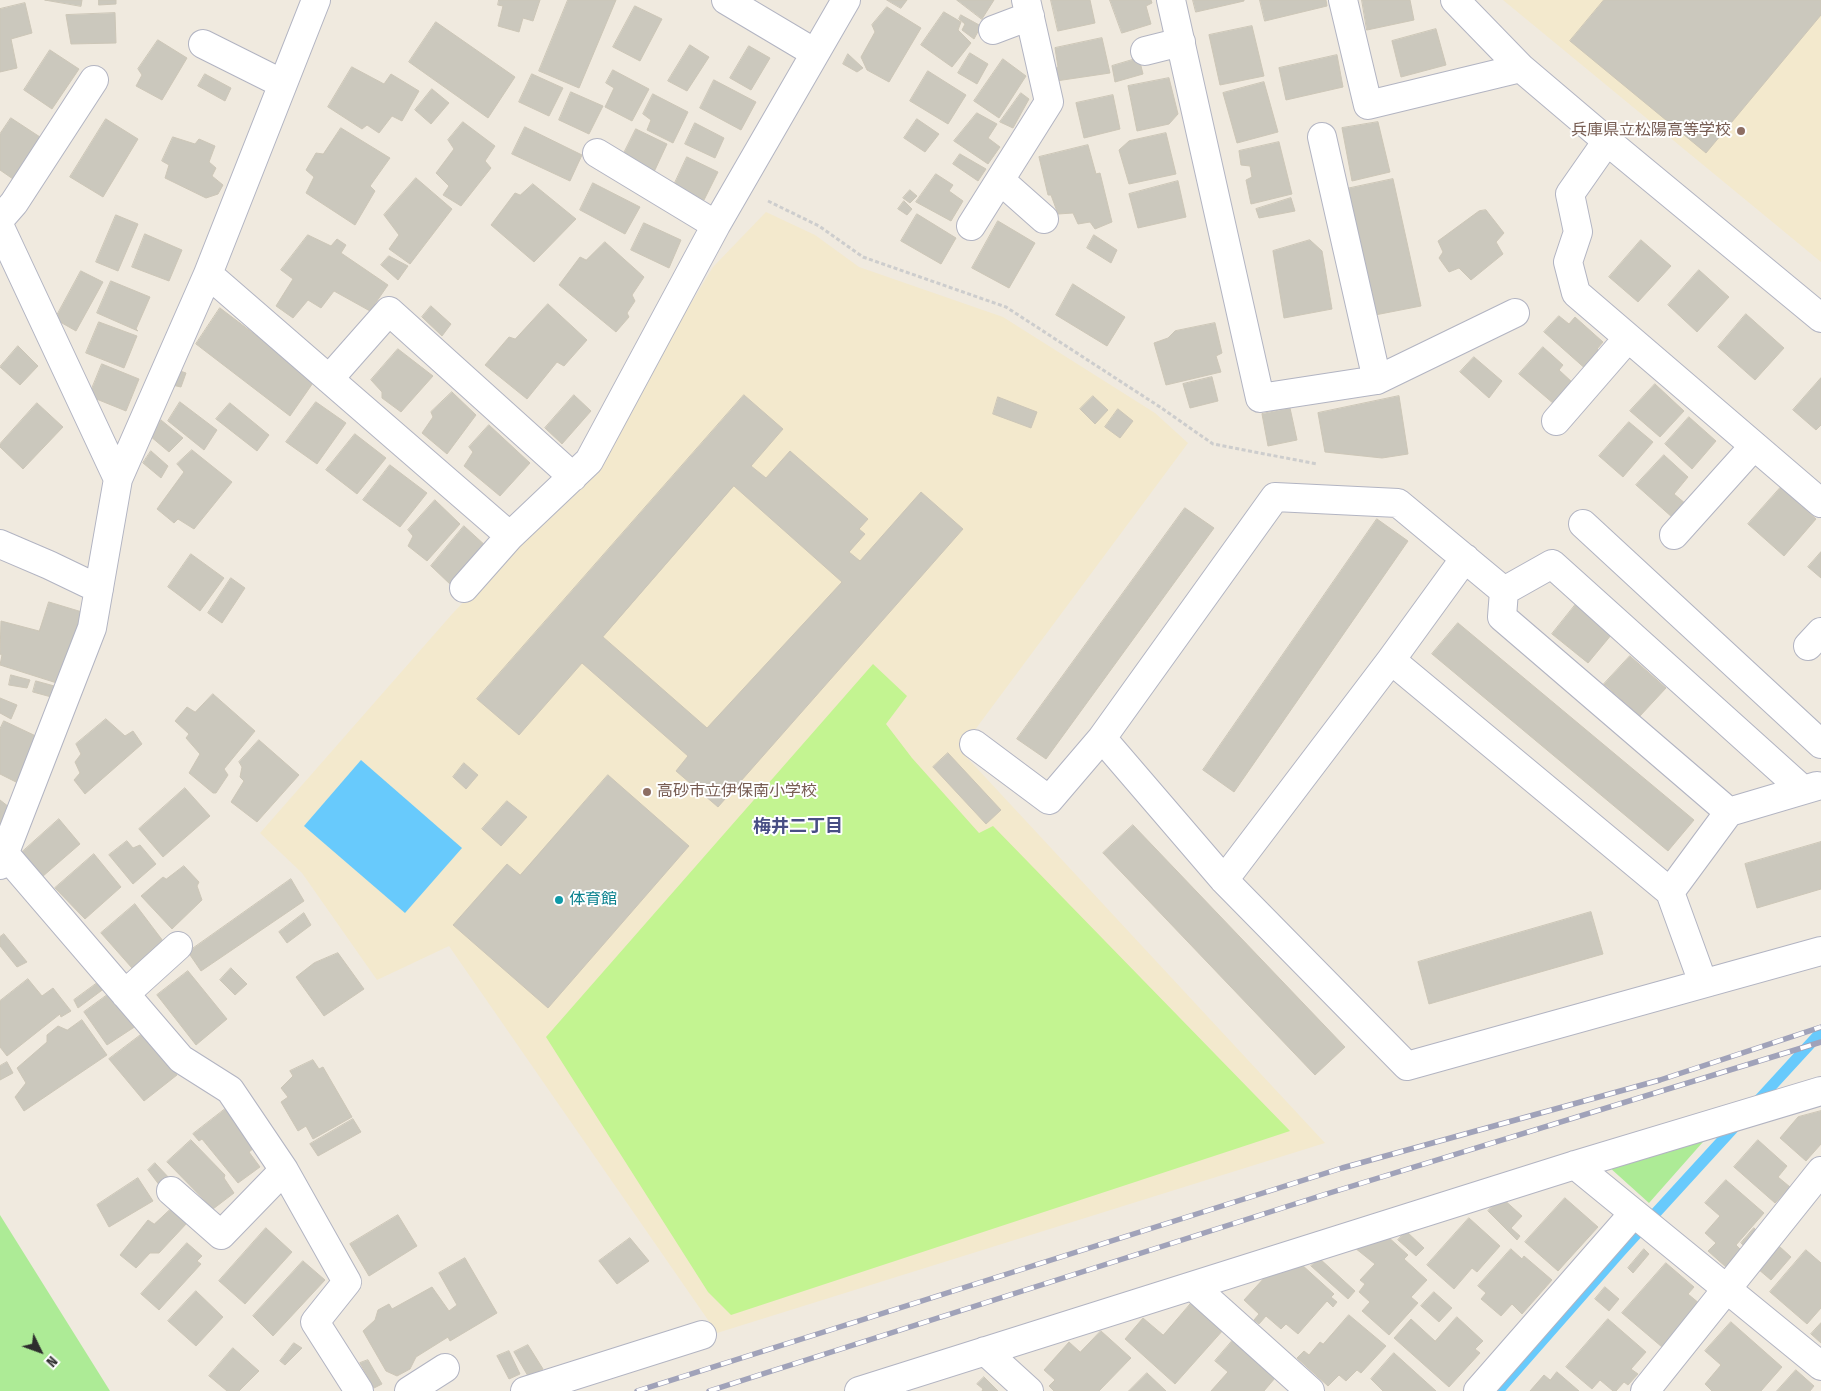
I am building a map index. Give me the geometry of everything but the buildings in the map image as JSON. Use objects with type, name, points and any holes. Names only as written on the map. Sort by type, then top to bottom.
[{"type":"street","points":[[316,0],[208,274],[118,479],[92,628],[3,860],[125,994],[181,1059],[230,1090],[284,1170],[347,1282],[315,1322],[359,1391]]},
{"type":"street","points":[[726,0],[815,54]]},
{"type":"street","points":[[464,588],[510,536],[589,461],[716,225],[846,0]]},
{"type":"street","points":[[1171,0],[1260,398],[1377,380],[1515,313]]},
{"type":"street","points":[[1344,0],[1368,105],[1521,68]]},
{"type":"street","points":[[1454,0],[1521,68],[1606,141],[1821,318]]},
{"type":"street","points":[[971,226],[1049,102],[1028,8],[993,30]]},
{"type":"street","points":[[1145,51],[1181,42]]},
{"type":"street","points":[[203,44],[283,84]]},
{"type":"street","points":[[0,219],[14,203],[94,80]]},
{"type":"street","points":[[1322,137],[1377,380]]},
{"type":"street","points":[[1606,141],[1570,194],[1578,232],[1568,262],[1576,293],[1821,503]]},
{"type":"street","points":[[597,153],[716,225]]},
{"type":"street","points":[[1000,180],[1044,219]]},
{"type":"street","points":[[0,227],[118,479]]},
{"type":"street","points":[[208,274],[510,536]]},
{"type":"street","points":[[329,379],[390,311],[572,477]]},
{"type":"street","points":[[1556,421],[1628,338]]},
{"type":"street","points":[[1674,535],[1754,446]]},
{"type":"street","points":[[974,744],[1049,800],[1102,738],[1275,497],[1398,503],[1504,591]]},
{"type":"street","points":[[1583,524],[1821,744]]},
{"type":"street","points":[[0,544],[99,589]]},
{"type":"street","points":[[1224,880],[1466,558]]},
{"type":"street","points":[[1504,591],[1552,564],[1812,788]]},
{"type":"street","points":[[1504,591],[1502,617],[1729,812]]},
{"type":"street","points":[[1391,660],[1670,892],[1703,983]]},
{"type":"street","points":[[1102,738],[1224,880],[1407,1066],[1821,950]]},
{"type":"street","points":[[1670,892],[1729,812],[1812,788]]},
{"type":"street","points":[[125,994],[178,946]]},
{"type":"street","points":[[859,1391],[1575,1165],[1821,1091]]},
{"type":"street","points":[[1575,1165],[1821,1366]]},
{"type":"street","points":[[171,1191],[221,1235],[284,1170]]},
{"type":"street","points":[[1645,1391],[1821,1171]]},
{"type":"street","points":[[1478,1391],[1633,1214]]},
{"type":"street","points":[[1193,1286],[1310,1391]]},
{"type":"street","points":[[524,1391],[702,1335]]},
{"type":"street","points":[[985,1351],[1029,1391]]},
{"type":"street","points":[[409,1391],[445,1368]]},
{"type":"path","points":[[738,186],[820,226],[863,257],[1006,307],[1160,407],[1213,444],[1324,465]]},
{"type":"shaded area","name":"兵庫県立松陽高等学校","points":[[1503,0],[1821,0],[1821,262]]},
{"type":"shaded area","name":"高砂市立伊保南小学校","points":[[766,212],[815,235],[859,267],[1003,317],[1155,413],[1188,443],[960,750],[1325,1143],[717,1333],[449,946],[377,980],[302,873],[260,833],[453,613],[587,474],[713,267]]},
{"type":"green space","points":[[873,664],[907,696],[886,724],[912,758],[979,833],[993,826],[1290,1131],[731,1315],[708,1292],[546,1037]]},
{"type":"green space","points":[[1710,1134],[1649,1203],[1609,1167]]},
{"type":"green space","points":[[0,1215],[110,1391],[0,1391]]},
{"type":"water","points":[[361,760],[462,848],[405,913],[304,826]]},
{"type":"waterway","points":[[1755,1104],[1821,1032]]},
{"type":"waterway","points":[[1498,1391],[1621,1251],[1739,1122]]},
{"type":"railway","points":[[637,1391],[1342,1168],[1660,1080],[1821,1027]]},
{"type":"railway","points":[[709,1391],[1323,1195],[1821,1042]]},
{"type":"place","name":"兵庫県立松陽高等学校","points":[[1741,131]]},
{"type":"place","name":"高砂市立伊保南小学校","points":[[647,792]]},
{"type":"place","name":"体育館","points":[[559,900]]},
{"type":"district","name":"梅井二丁目","points":[[798,827]]}]
